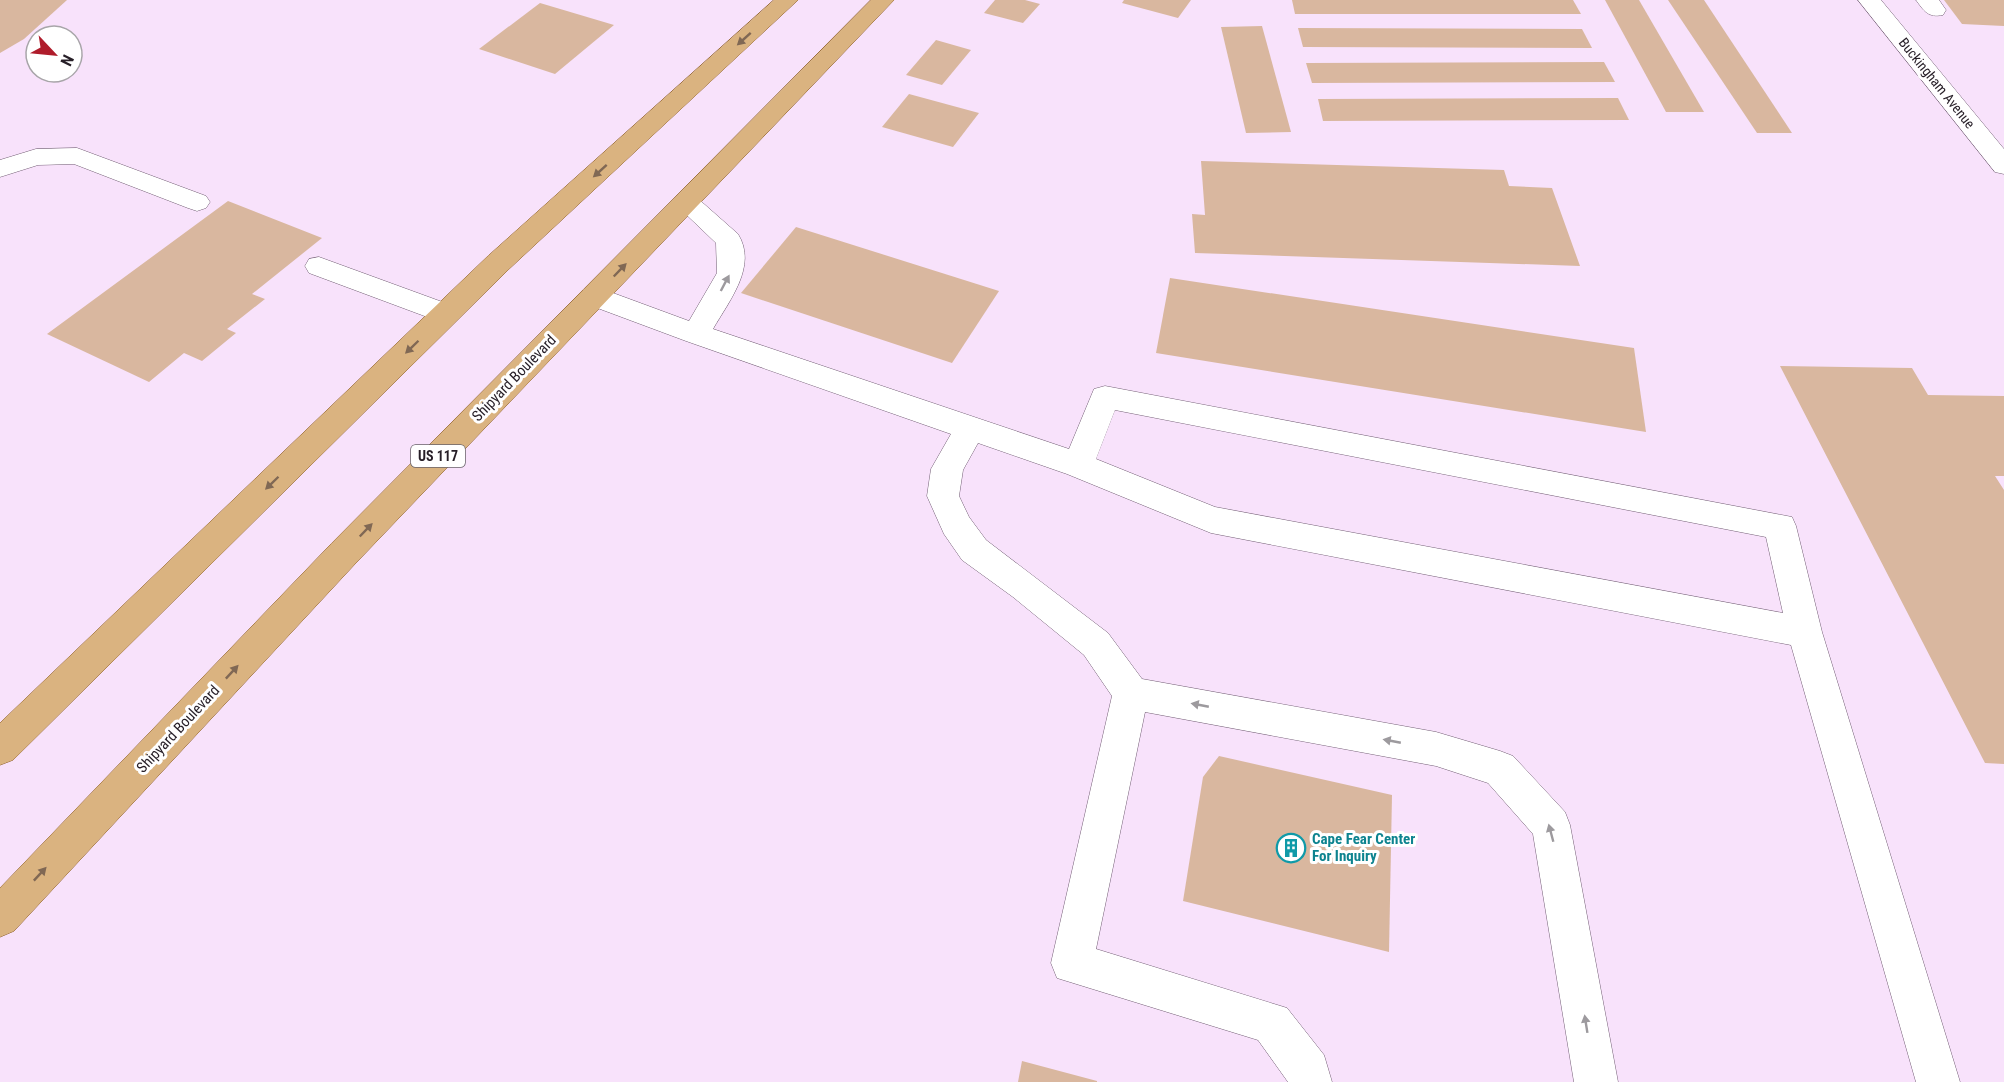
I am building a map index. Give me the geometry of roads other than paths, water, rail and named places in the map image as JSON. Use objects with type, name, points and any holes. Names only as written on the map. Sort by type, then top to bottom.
[{"type":"main road","points":[[0,748],[498,263],[788,0]]},
{"type":"main road","name":"Shipyard Boulevard","points":[[5,903],[883,0]]},
{"type":"street","name":"Buckingham Avenue","points":[[1869,0],[2004,166]]},
{"type":"street","points":[[0,169],[36,157],[77,156],[197,202]]},
{"type":"street","points":[[686,202],[729,240],[731,273],[696,334]]},
{"type":"street","points":[[320,266],[446,314]]},
{"type":"street","points":[[594,296],[696,334],[1078,465],[1211,520],[1805,632]]},
{"type":"street","points":[[1078,465],[1105,397],[1780,526],[1805,632],[1938,1082]]},
{"type":"street","points":[[970,429],[947,469],[943,496],[956,525],[974,550],[1025,587],[1096,644],[1131,693],[1436,749],[1500,769],[1551,825],[1596,1082]]},
{"type":"street","points":[[1131,693],[1072,963],[1272,1023],[1308,1071],[1310,1082]]},
{"type":"place","name":"Cape Fear Center For Inquiry","points":[[1291,848]]}]
